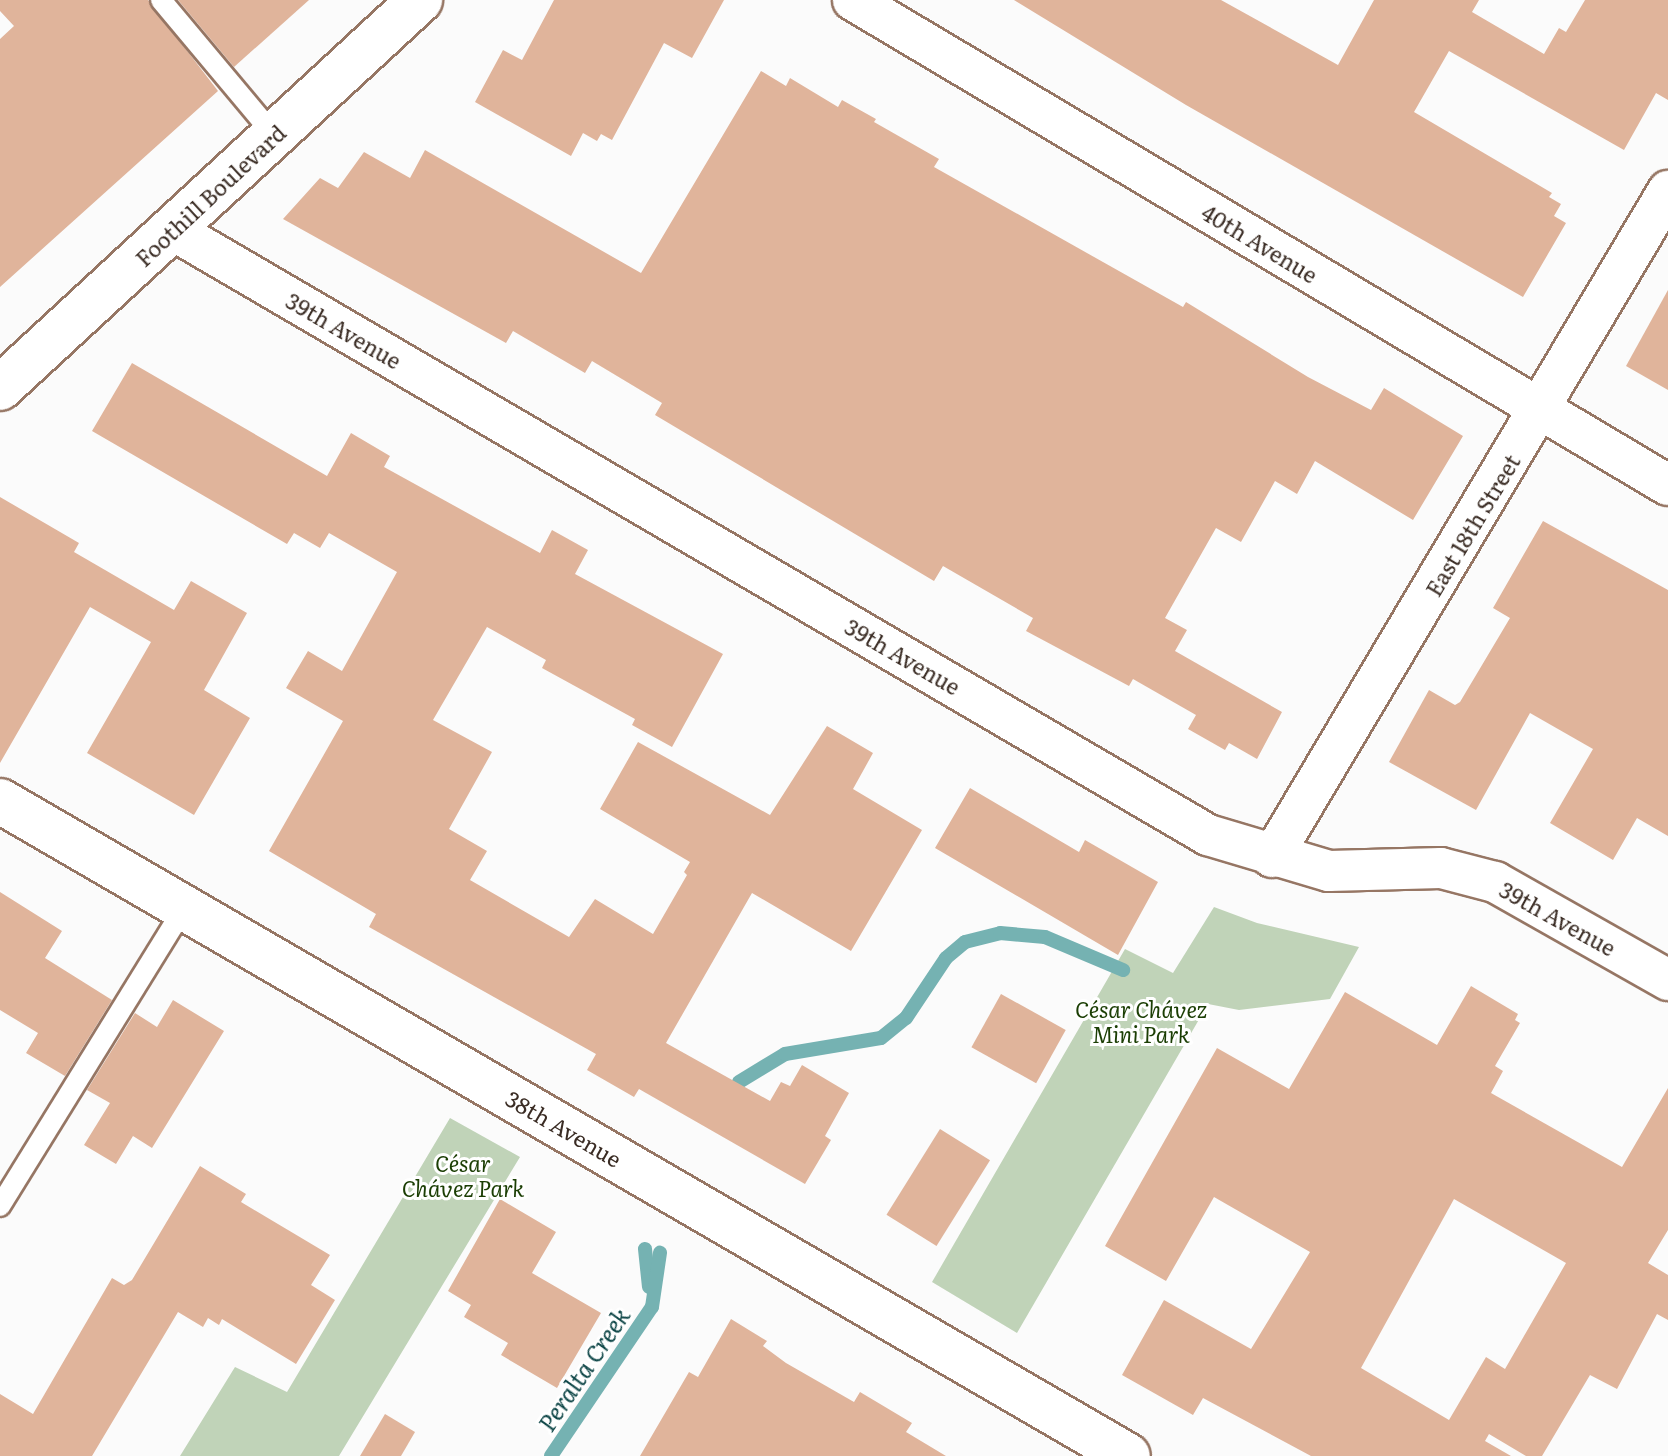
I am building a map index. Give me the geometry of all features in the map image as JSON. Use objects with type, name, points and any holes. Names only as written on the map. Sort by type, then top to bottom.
[{"type":"street","name":"Foothill Boulevard","points":[[0,388],[420,0]]},
{"type":"street","name":"40th Avenue","points":[[853,0],[1668,485]]},
{"type":"street","name":"East 18th Street","points":[[1272,857],[1541,411],[1668,191]]},
{"type":"street","name":"39th Avenue","points":[[173,230],[1208,835],[1272,857],[1329,871],[1441,868],[1495,882],[1668,980]]},
{"type":"street","name":"38th Avenue","points":[[0,801],[1128,1456]]},
{"type":"lane","points":[[161,0],[274,135]]},
{"type":"lane","points":[[0,1206],[185,907]]},
{"type":"green space","name":"César Chávez Mini Park","points":[[1214,907],[1257,923],[1359,947],[1330,999],[1239,1010],[1208,1004],[1017,1333],[932,1282],[1125,949],[1173,973]]},
{"type":"green space","name":"César Chávez Park","points":[[450,1118],[520,1157],[339,1456],[180,1456],[235,1367],[287,1392]]},
{"type":"building","points":[[0,0],[148,0],[218,91],[0,287],[0,39],[14,26],[0,11]]},
{"type":"building","points":[[178,0],[309,0],[234,67]]},
{"type":"building","points":[[554,0],[724,0],[692,58],[664,43],[612,140],[601,134],[597,141],[583,133],[571,156],[475,102],[503,50],[522,60]]},
{"type":"building","points":[[1014,0],[1221,0],[1338,65],[1374,0],[1479,0],[1472,12],[1544,54],[1559,28],[1566,32],[1585,0],[1668,0],[1668,100],[1656,93],[1624,150],[1449,51],[1414,112],[1552,193],[1549,197],[1561,204],[1554,216],[1566,223],[1523,297],[1186,105]]},
{"type":"building","points":[[761,71],[786,86],[790,78],[838,107],[842,100],[939,159],[934,167],[1183,307],[1186,302],[1308,377],[1371,410],[1384,388],[1463,436],[1413,520],[1315,461],[1297,494],[1275,481],[1241,542],[1216,528],[1165,618],[1187,630],[1175,651],[1282,712],[1257,759],[1229,743],[1225,750],[1188,729],[1196,715],[1133,679],[1129,686],[1026,631],[1033,618],[943,566],[934,581],[655,415],[662,403],[592,361],[585,373],[513,331],[506,343],[283,219],[320,178],[338,188],[364,152],[410,178],[425,150],[641,273]]},
{"type":"building","points":[[1668,290],[1668,390],[1626,366]]},
{"type":"building","points":[[132,363],[327,476],[351,433],[390,456],[384,467],[540,553],[552,530],[588,550],[575,574],[723,654],[672,747],[632,725],[635,719],[542,668],[546,660],[487,627],[433,720],[492,752],[449,829],[487,851],[470,880],[569,937],[595,899],[653,934],[687,875],[684,872],[690,862],[600,809],[638,742],[770,815],[827,726],[873,753],[853,789],[922,830],[851,951],[752,893],[666,1043],[770,1101],[781,1082],[790,1086],[802,1065],[849,1093],[825,1136],[831,1140],[805,1184],[639,1089],[634,1097],[587,1070],[596,1054],[369,927],[376,914],[269,851],[343,721],[286,688],[308,651],[342,671],[397,572],[329,533],[320,548],[294,533],[287,544],[92,431]]},
{"type":"building","points":[[0,497],[79,543],[74,552],[174,610],[191,581],[247,613],[204,690],[250,718],[194,815],[87,753],[151,642],[90,607],[0,763]]},
{"type":"building","points":[[1543,521],[1668,590],[1668,836],[1637,818],[1613,860],[1550,823],[1593,749],[1530,713],[1476,810],[1389,762],[1429,690],[1455,705],[1460,702],[1510,618],[1493,608]]},
{"type":"building","points":[[970,788],[1079,852],[1085,840],[1158,882],[1118,955],[935,848]]},
{"type":"building","points":[[0,892],[62,931],[45,958],[112,1000],[65,1076],[26,1053],[38,1033],[0,1010]]},
{"type":"building","points":[[1471,986],[1518,1014],[1515,1020],[1520,1023],[1495,1066],[1503,1071],[1491,1093],[1622,1167],[1668,1088],[1668,1230],[1648,1263],[1668,1275],[1668,1320],[1657,1314],[1617,1389],[1590,1375],[1542,1456],[1526,1456],[1489,1434],[1485,1441],[1511,1456],[1311,1456],[1203,1398],[1193,1415],[1122,1375],[1164,1300],[1251,1349],[1310,1252],[1214,1197],[1166,1281],[1105,1246],[1217,1048],[1289,1089],[1345,992],[1437,1045]],"holes":[[[1454,1199],[1566,1263],[1505,1369],[1486,1357],[1449,1420],[1361,1368]]]},
{"type":"building","points":[[1001,994],[1066,1030],[1036,1083],[971,1047]]},
{"type":"building","points":[[173,1000],[224,1031],[152,1148],[133,1136],[116,1164],[84,1145],[110,1103],[87,1090],[135,1013],[157,1027]]},
{"type":"building","points":[[940,1129],[990,1160],[937,1246],[886,1215]]},
{"type":"building","points":[[200,1166],[246,1194],[241,1202],[330,1255],[311,1285],[335,1300],[296,1364],[222,1319],[219,1325],[208,1318],[203,1327],[178,1312],[92,1456],[0,1456],[0,1394],[33,1414],[112,1278],[124,1285],[132,1280]]},
{"type":"building","points":[[500,1199],[556,1232],[532,1273],[601,1313],[557,1388],[501,1355],[508,1343],[464,1317],[471,1305],[448,1291]]},
{"type":"building","points":[[731,1319],[767,1341],[763,1346],[786,1363],[854,1402],[860,1392],[912,1423],[906,1432],[946,1456],[640,1456],[689,1372],[698,1377]]},
{"type":"building","points":[[385,1414],[415,1432],[401,1456],[360,1456]]},
{"type":"waterway","name":"Peralta Creek","points":[[739,1082],[785,1054],[881,1038],[906,1018],[946,958],[965,942],[1000,933],[1045,937],[1123,970]]},
{"type":"waterway","name":"Peralta Creek","points":[[645,1249],[649,1287]]},
{"type":"waterway","name":"Peralta Creek","points":[[551,1456],[652,1307],[660,1253]]}]
